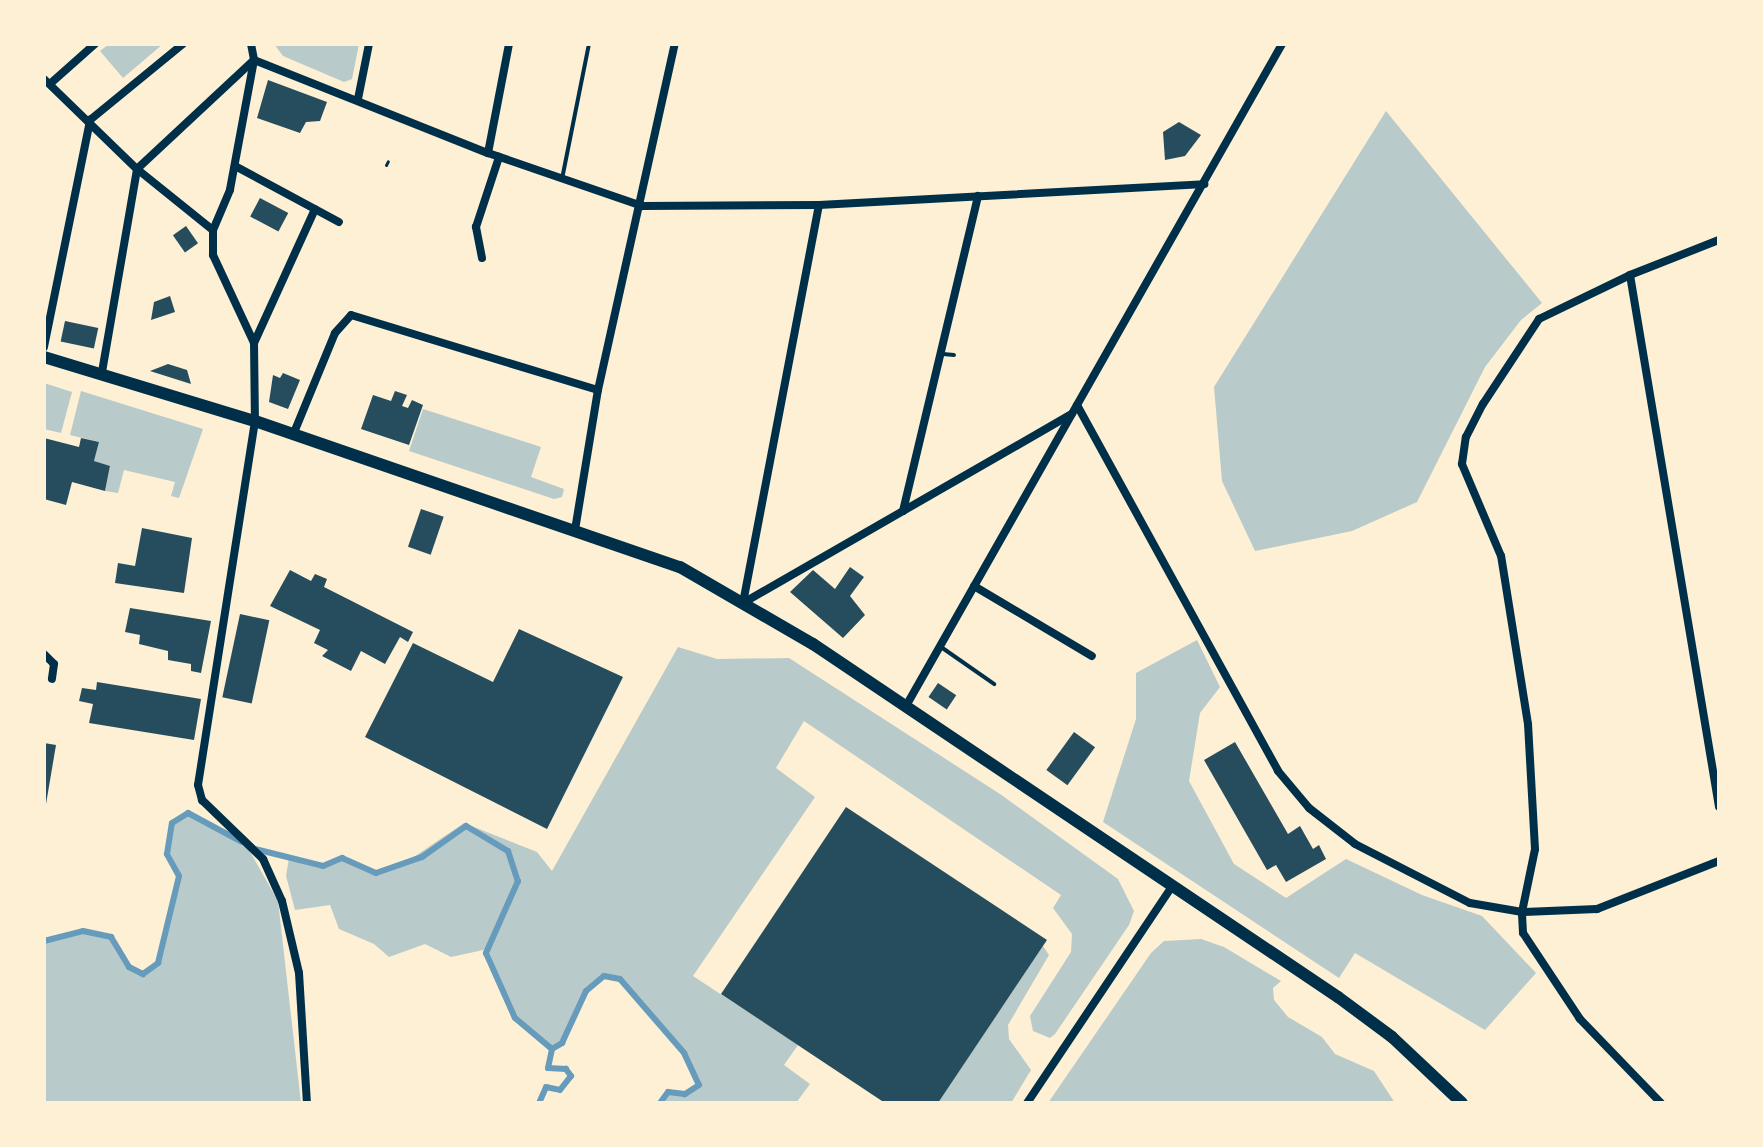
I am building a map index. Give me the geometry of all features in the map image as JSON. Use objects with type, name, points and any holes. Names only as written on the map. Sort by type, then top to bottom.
[{"type":"main road","points":[[44,357],[102,372],[255,421],[575,530],[640,549],[743,603],[906,706],[1338,997],[1392,1037],[1462,1103]]},
{"type":"street","points":[[95,44],[47,81],[137,169],[213,230]]},
{"type":"street","points":[[44,347],[90,120],[183,44]]},
{"type":"street","points":[[251,44],[254,60],[235,166],[213,230],[213,255],[254,343],[255,421],[198,785],[202,800],[263,859],[282,901],[299,973],[307,1103]]},
{"type":"street","points":[[358,99],[369,44]]},
{"type":"street","points":[[488,153],[509,44]]},
{"type":"street","points":[[575,530],[598,390],[642,206],[675,44]]},
{"type":"street","points":[[906,706],[1282,44]]},
{"type":"street","points":[[254,60],[561,181],[642,206],[819,205],[1204,184]]},
{"type":"street","points":[[102,372],[137,169],[254,60]]},
{"type":"street","points":[[482,258],[476,227],[499,157]]},
{"type":"street","points":[[235,166],[339,222]]},
{"type":"street","points":[[903,511],[978,196]]},
{"type":"street","points":[[743,603],[819,205]]},
{"type":"street","points":[[254,343],[315,209]]},
{"type":"street","points":[[1661,1103],[1580,1019],[1523,933],[1522,912],[1535,849],[1528,724],[1501,556],[1467,478],[1466,437],[1504,366],[1539,319],[1630,275],[1719,240]]},
{"type":"street","points":[[1630,275],[1719,807]]},
{"type":"street","points":[[293,435],[335,333],[351,315],[598,390]]},
{"type":"street","points":[[743,603],[1075,410]]},
{"type":"street","points":[[1075,410],[1278,771],[1309,808],[1412,876],[1470,903],[1522,912],[1597,909],[1719,861]]},
{"type":"street","points":[[974,586],[1092,656]]},
{"type":"street","points":[[44,654],[54,664],[52,679]]},
{"type":"street","points":[[1027,1103],[1172,886]]},
{"type":"lane","points":[[561,181],[589,44]]},
{"type":"lane","points":[[940,353],[954,355]]},
{"type":"lane","points":[[941,647],[994,684]]},
{"type":"shaded area","points":[[109,44],[163,44],[123,78],[100,51]]},
{"type":"shaded area","points":[[274,44],[359,44],[352,79],[344,82],[283,56]]},
{"type":"shaded area","points":[[1386,111],[1542,303],[1521,320],[1485,367],[1417,502],[1352,531],[1255,551],[1222,481],[1214,387]]},
{"type":"shaded area","points":[[44,383],[72,392],[61,433],[44,429]]},
{"type":"shaded area","points":[[81,391],[203,429],[179,498],[171,496],[175,482],[124,470],[118,493],[105,491],[110,467],[94,461],[99,442],[70,435]]},
{"type":"shaded area","points":[[423,409],[541,447],[531,477],[564,489],[562,497],[554,499],[409,451]]},
{"type":"shaded area","points":[[1197,640],[1220,687],[1200,713],[1189,781],[1234,864],[1286,898],[1346,859],[1422,895],[1482,916],[1536,973],[1485,1030],[1355,953],[1339,978],[1103,822],[1136,719],[1136,673]]},
{"type":"shaded area","points":[[678,647],[717,659],[789,658],[1000,794],[1118,879],[1134,911],[1129,925],[1055,1034],[1050,1038],[1033,1031],[1030,1016],[1071,952],[1072,934],[1053,908],[1061,895],[804,721],[776,768],[815,797],[693,976],[798,1045],[784,1065],[810,1084],[796,1103],[660,1103],[668,1092],[685,1094],[698,1084],[684,1053],[620,979],[604,976],[586,991],[562,1043],[552,1049],[515,1018],[488,949],[451,957],[425,944],[389,957],[374,944],[339,929],[330,905],[295,910],[286,876],[289,858],[323,864],[340,856],[377,871],[399,867],[464,823],[537,852],[552,871]]},
{"type":"shaded area","points":[[188,813],[245,843],[278,901],[301,1103],[44,1103],[44,941],[83,931],[111,937],[129,966],[143,974],[158,963],[179,876],[167,854],[172,823]]},
{"type":"shaded area","points":[[1201,939],[1224,947],[1281,981],[1273,988],[1274,1000],[1288,1017],[1322,1037],[1335,1054],[1374,1071],[1395,1103],[1048,1103],[1151,953],[1164,941]]},
{"type":"shaded area","points":[[1043,946],[1049,955],[1008,1025],[1009,1039],[1031,1070],[1011,1103],[938,1103]]},
{"type":"building","points":[[268,80],[327,102],[320,121],[306,122],[300,133],[257,118]]},
{"type":"building","points":[[1179,122],[1201,135],[1185,156],[1165,160],[1163,132]]},
{"type":"building","points":[[260,198],[288,213],[278,232],[250,217]]},
{"type":"building","points":[[186,226],[198,243],[185,252],[173,235]]},
{"type":"building","points":[[170,296],[175,312],[151,320],[154,302]]},
{"type":"building","points":[[65,321],[98,328],[94,349],[61,342]]},
{"type":"building","points":[[168,364],[187,370],[191,384],[150,371]]},
{"type":"building","points":[[283,373],[300,380],[288,409],[269,402],[273,375],[280,378]]},
{"type":"building","points":[[395,391],[407,395],[402,406],[408,408],[412,400],[423,405],[409,445],[361,429],[373,395],[391,401]]},
{"type":"building","points":[[44,438],[79,447],[81,438],[99,442],[94,461],[110,466],[105,491],[72,482],[66,505],[44,499]]},
{"type":"building","points":[[421,509],[444,517],[431,555],[408,547]]},
{"type":"building","points":[[142,528],[192,538],[184,593],[115,583],[118,563],[135,566]]},
{"type":"building","points":[[850,567],[864,577],[850,596],[865,615],[843,638],[790,592],[813,570],[835,589]]},
{"type":"building","points":[[290,570],[311,581],[315,574],[327,579],[324,587],[413,632],[408,642],[400,637],[385,664],[361,651],[351,671],[322,656],[328,650],[314,643],[320,630],[270,606]]},
{"type":"building","points":[[130,608],[211,621],[201,673],[191,671],[191,664],[168,660],[168,651],[139,644],[140,635],[125,632]]},
{"type":"building","points":[[240,614],[269,620],[252,703],[222,697]]},
{"type":"building","points":[[519,629],[623,677],[547,829],[365,737],[413,643],[493,682]]},
{"type":"building","points":[[97,682],[201,699],[194,740],[89,723],[93,704],[79,701],[82,688],[96,690]]},
{"type":"building","points":[[938,683],[956,695],[947,709],[928,697]]},
{"type":"building","points":[[1074,732],[1095,747],[1067,785],[1046,770]]},
{"type":"building","points":[[1235,742],[1288,834],[1300,826],[1313,849],[1319,845],[1326,859],[1286,882],[1276,865],[1267,870],[1204,760]]},
{"type":"building","points":[[44,743],[56,745],[46,804],[44,804]]},
{"type":"building","points":[[846,807],[1047,940],[938,1103],[885,1103],[721,994]]},
{"type":"waterway","points":[[44,941],[83,931],[111,937],[129,967],[143,974],[158,963],[179,876],[167,854],[172,823],[188,813],[242,842]]},
{"type":"waterway","points":[[255,849],[323,866],[342,858],[376,873],[422,857],[466,826],[508,851],[518,881],[486,953],[515,1018],[552,1049],[562,1043],[586,991],[604,976],[620,979],[684,1053],[699,1085],[685,1094],[668,1092],[660,1103]]},
{"type":"waterway","points":[[539,1103],[546,1087],[560,1090],[571,1076],[566,1069],[548,1068],[552,1049]]}]
